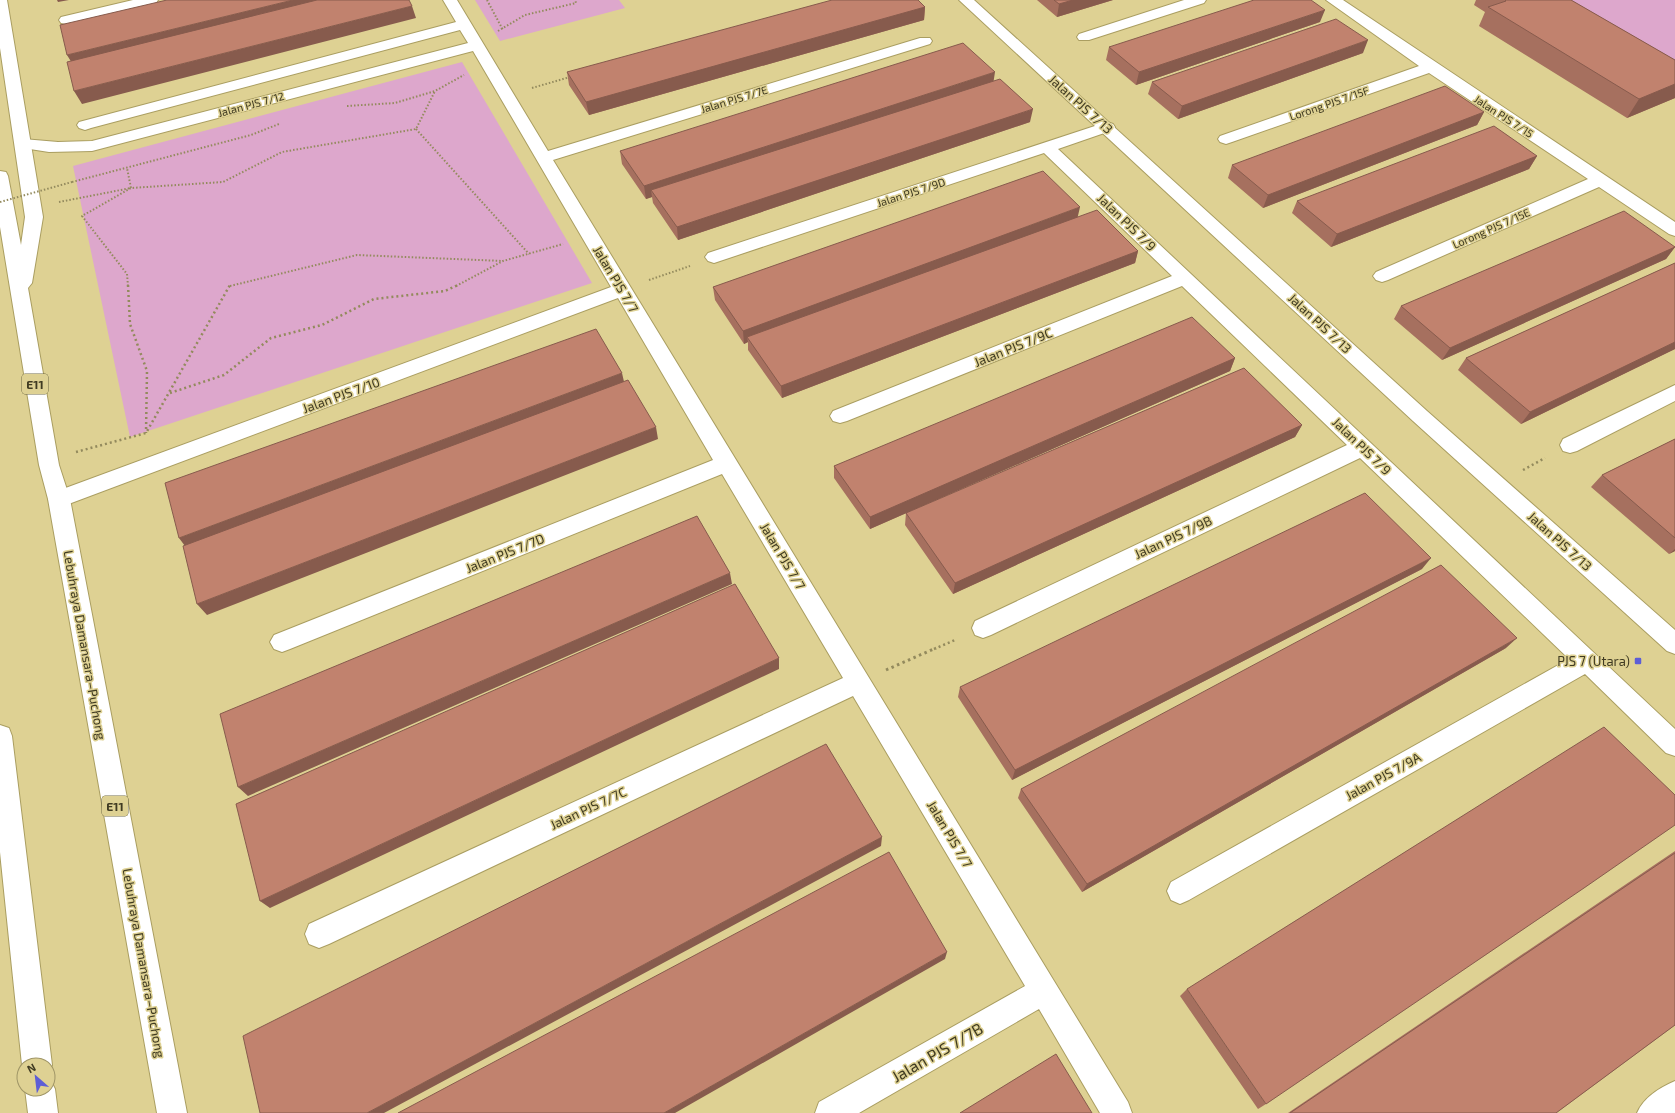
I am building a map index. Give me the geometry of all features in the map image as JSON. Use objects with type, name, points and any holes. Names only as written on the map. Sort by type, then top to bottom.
[{"type":"main road","points":[[0,0],[34,217],[20,302]]},
{"type":"main road","points":[[66,20],[151,0]]},
{"type":"main road","name":"Jalan PJS 7/7","points":[[450,0],[544,156],[590,237],[1117,1113]]},
{"type":"main road","name":"Jalan PJS 7/13","points":[[966,0],[1675,644]]},
{"type":"main road","points":[[1084,37],[1199,0]]},
{"type":"main road","name":"Jalan PJS 7/15","points":[[1333,0],[1431,68],[1675,230]]},
{"type":"main road","name":"Jalan PJS 7/7E","points":[[544,156],[925,41]]},
{"type":"main road","name":"Jalan PJS 7/12","points":[[23,144],[49,148],[92,146],[475,42]]},
{"type":"main road","name":"Jalan PJS 7/12","points":[[85,125],[475,42]]},
{"type":"main road","name":"Lorong PJS 7/15F","points":[[1226,139],[1431,68]]},
{"type":"main road","name":"Jalan PJS 7/9D","points":[[714,256],[1107,127]]},
{"type":"main road","name":"Jalan PJS 7/9","points":[[1048,147],[1675,745]]},
{"type":"main road","name":"Lebuhraya Damansara–Puchong","points":[[0,176],[20,302],[48,459],[59,499],[172,1113]]},
{"type":"main road","name":"Lorong PJS 7/15E","points":[[1382,276],[1601,180]]},
{"type":"main road","name":"Jalan PJS 7/9C","points":[[840,416],[1185,278]]},
{"type":"main road","name":"Jalan PJS 7/10","points":[[59,499],[622,290]]},
{"type":"main road","points":[[1570,445],[1675,392]]},
{"type":"main road","name":"Jalan PJS 7/9B","points":[[983,628],[1363,447]]},
{"type":"main road","name":"Jalan PJS 7/7D","points":[[282,642],[727,463]]},
{"type":"main road","name":"Jalan PJS 7/9A","points":[[1180,891],[1587,661]]},
{"type":"main road","name":"Jalan PJS 7/7C","points":[[319,934],[858,682]]},
{"type":"main road","points":[[0,736],[36,1057]]},
{"type":"main road","name":"Jalan PJS 7/7B","points":[[830,1113],[1044,991]]},
{"type":"main road","points":[[1652,1113],[1675,1096]]},
{"type":"main road","points":[[41,1097],[43,1113]]},
{"type":"path","points":[[487,0],[503,30]]},
{"type":"path","points":[[416,129],[435,91],[475,42],[503,30],[525,15],[576,3],[575,0]]},
{"type":"path","points":[[506,95],[574,76]]},
{"type":"path","points":[[344,106],[395,103],[435,91]]},
{"type":"path","points":[[0,202],[251,135],[280,124]]},
{"type":"path","points":[[33,208],[131,188],[223,182],[282,152],[416,129]]},
{"type":"path","points":[[416,129],[529,254]]},
{"type":"path","points":[[127,168],[131,188]]},
{"type":"path","points":[[131,188],[82,216],[127,274],[130,324],[147,372],[146,433]]},
{"type":"path","points":[[169,394],[224,376],[271,338],[322,325],[374,299],[445,291],[503,262],[590,237]]},
{"type":"path","points":[[48,459],[146,433],[230,285],[358,255],[503,262]]},
{"type":"path","points":[[622,290],[714,256]]},
{"type":"path","points":[[1496,483],[1570,445]]},
{"type":"path","points":[[858,682],[983,628]]},
{"type":"shaded area","points":[[475,0],[619,0],[625,8],[500,41]]},
{"type":"shaded area","points":[[1554,0],[1675,0],[1675,71]]},
{"type":"shaded area","points":[[462,62],[592,283],[130,437],[73,166]]},
{"type":"building","points":[[167,0],[293,0],[67,55],[60,25]]},
{"type":"building","points":[[317,0],[409,0],[412,6],[74,91],[67,62]]},
{"type":"building","points":[[832,0],[918,0],[925,7],[586,102],[567,72]]},
{"type":"building","points":[[1054,0],[1073,0],[1059,4]]},
{"type":"building","points":[[1254,0],[1311,0],[1325,10],[1139,72],[1109,47]]},
{"type":"building","points":[[1505,0],[1571,0],[1675,60],[1675,84],[1639,99],[1488,7],[1506,1]]},
{"type":"building","points":[[1336,19],[1368,40],[1182,106],[1152,82]]},
{"type":"building","points":[[963,43],[995,72],[644,186],[620,151]]},
{"type":"building","points":[[1000,79],[1033,109],[677,227],[651,190]]},
{"type":"building","points":[[1445,86],[1484,112],[1268,195],[1232,165]]},
{"type":"building","points":[[1494,126],[1537,156],[1337,234],[1297,201]]},
{"type":"building","points":[[1043,171],[1080,207],[743,331],[713,287]]},
{"type":"building","points":[[1097,210],[1138,251],[781,386],[747,337]]},
{"type":"building","points":[[1624,211],[1675,247],[1450,348],[1401,306]]},
{"type":"building","points":[[1675,263],[1675,342],[1530,412],[1466,358]]},
{"type":"building","points":[[1192,317],[1235,358],[870,517],[834,466]]},
{"type":"building","points":[[596,329],[622,373],[179,538],[165,483]]},
{"type":"building","points":[[1244,368],[1302,425],[955,583],[906,513]]},
{"type":"building","points":[[628,380],[656,427],[197,604],[183,546]]},
{"type":"building","points":[[1675,439],[1675,538],[1602,475]]},
{"type":"building","points":[[1365,493],[1431,558],[1015,770],[960,687]]},
{"type":"building","points":[[697,516],[730,573],[238,787],[220,714]]},
{"type":"building","points":[[1441,565],[1517,638],[1087,884],[1021,789]]},
{"type":"building","points":[[735,584],[779,658],[260,901],[236,804]]},
{"type":"building","points":[[1604,727],[1675,795],[1675,825],[1266,1104],[1187,989]]},
{"type":"building","points":[[826,744],[882,837],[367,1113],[260,1113],[243,1036]]},
{"type":"building","points":[[889,852],[947,952],[664,1113],[398,1113]]},
{"type":"building","points":[[1675,853],[1675,1025],[1556,1113],[1290,1113]]},
{"type":"building","points":[[1056,1054],[1092,1113],[960,1113]]},
{"type":"place","name":"PJS 7 (Utara)","points":[[1638,661]]}]
